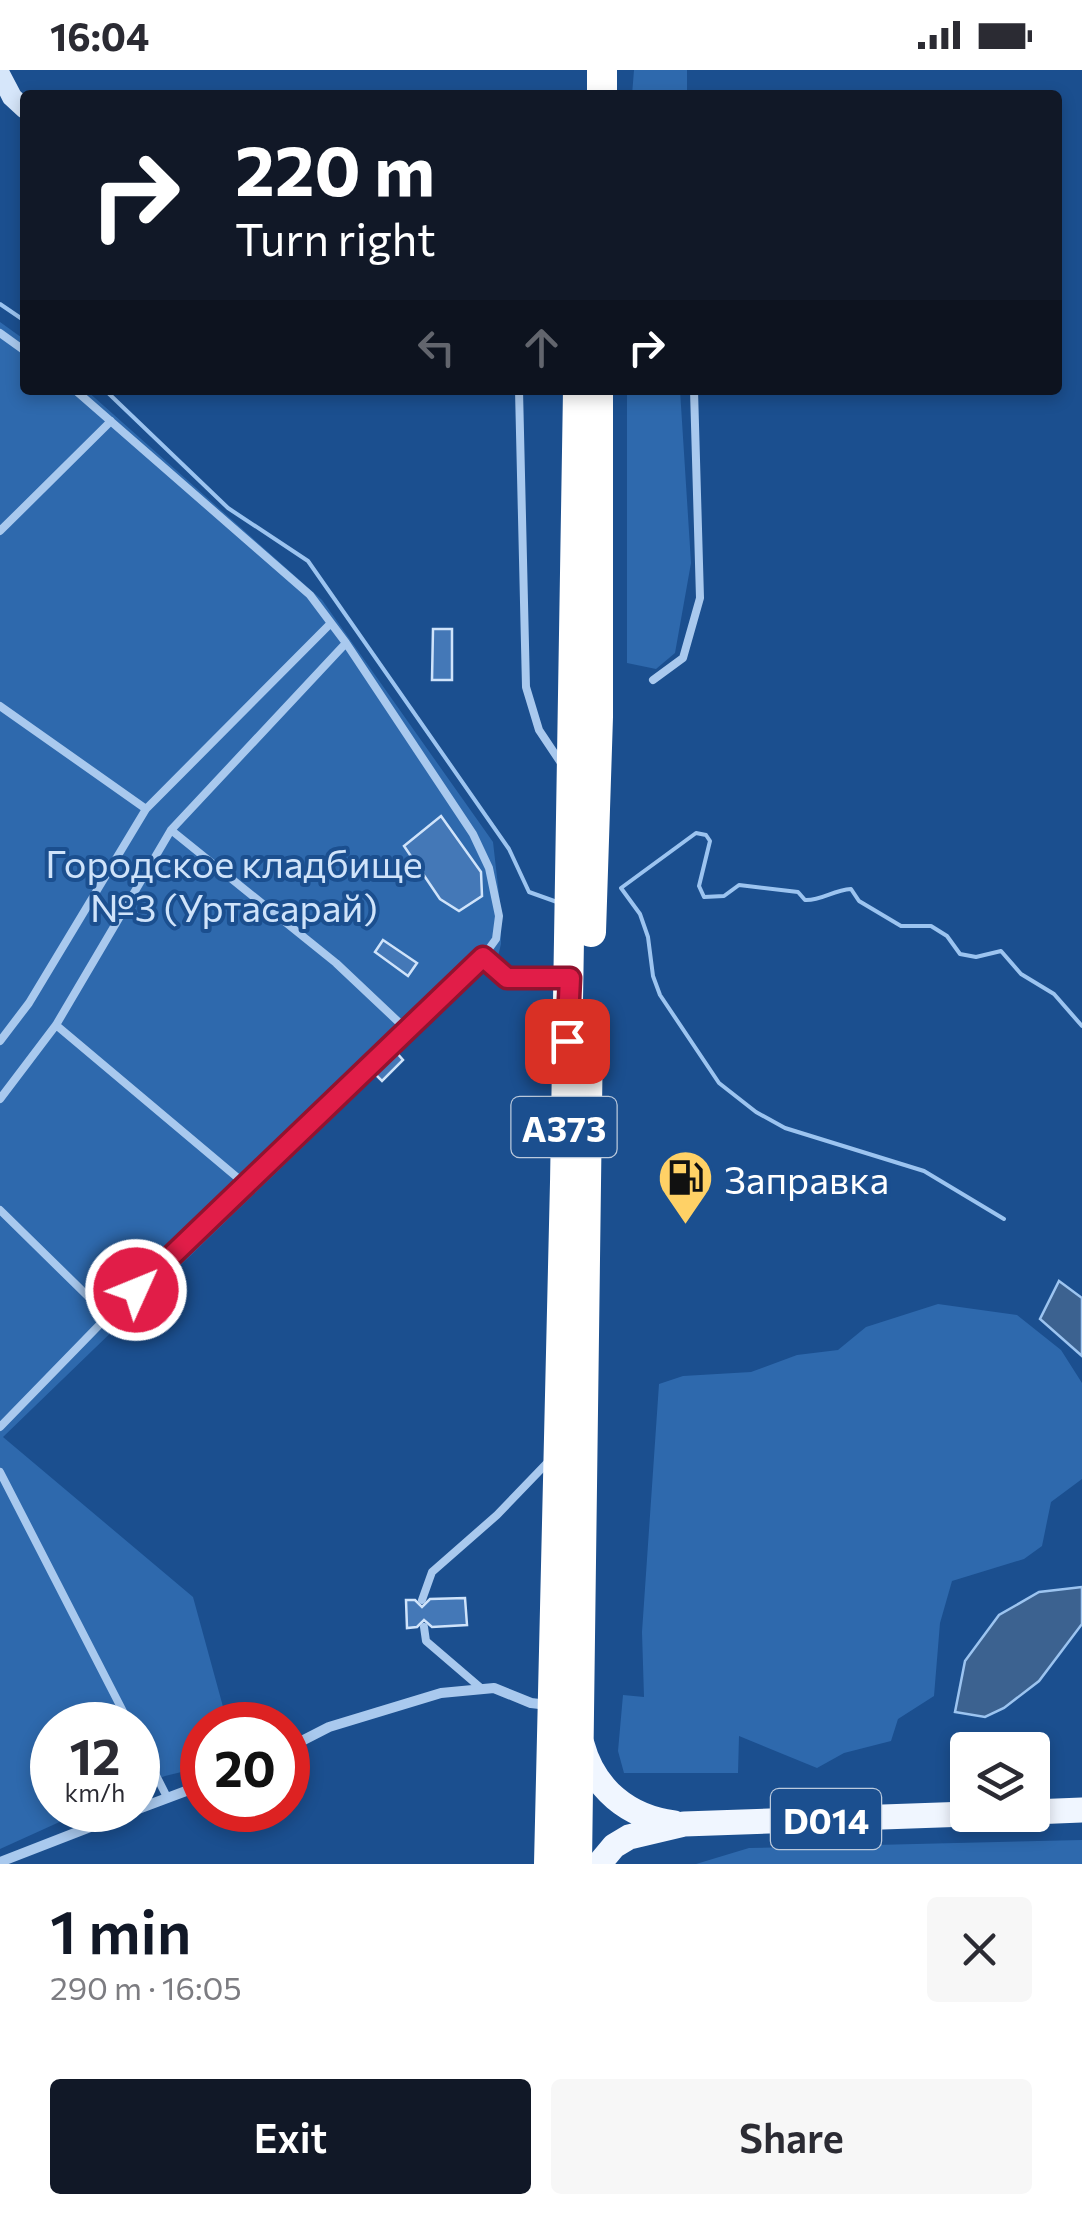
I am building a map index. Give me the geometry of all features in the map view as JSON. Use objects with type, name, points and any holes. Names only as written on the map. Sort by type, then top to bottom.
[{"type":"highway","name":"A373","points":[[550,1864],[564,1104],[570,978],[578,395]]},
{"type":"highway","name":"A373","points":[[577,1864],[586,1105],[598,717],[598,395]]},
{"type":"main road","name":"D014","points":[[579,1732],[591,1769],[613,1798],[647,1817],[684,1824]]},
{"type":"main road","points":[[1050,1811],[1082,1810]]},
{"type":"main road","name":"D014","points":[[599,1864],[614,1846],[630,1837],[684,1824],[950,1815]]},
{"type":"street","points":[[0,74],[20,104]]},
{"type":"street","points":[[310,1736],[329,1726],[441,1693],[494,1688],[531,1704],[554,1706]]},
{"type":"street","points":[[160,1800],[180,1793]]},
{"type":"street","points":[[0,1862],[77,1832]]},
{"type":"lane","points":[[1,1425],[108,1316],[483,957],[499,928],[489,868],[473,834],[310,595],[80,395]]},
{"type":"lane","points":[[519,395],[526,687],[540,730],[573,780]]},
{"type":"lane","points":[[653,680],[683,658],[700,598],[694,395]]},
{"type":"lane","points":[[0,531],[111,421]]},
{"type":"lane","points":[[0,1041],[29,1003],[146,809],[331,623]]},
{"type":"lane","points":[[0,1099],[56,1025],[171,830],[346,643]]},
{"type":"lane","points":[[0,706],[146,809]]},
{"type":"lane","points":[[171,830],[336,963],[407,1030]]},
{"type":"lane","points":[[483,957],[507,978],[570,978]]},
{"type":"lane","points":[[56,1025],[245,1184]]},
{"type":"lane","points":[[0,1210],[108,1316]]},
{"type":"lane","points":[[422,1600],[432,1572],[498,1515],[558,1452]]},
{"type":"lane","points":[[0,1472],[118,1702]]},
{"type":"lane","points":[[424,1627],[426,1641],[482,1689]]},
{"type":"lane","points":[[160,1783],[167,1797]]},
{"type":"green space","points":[[634,70],[687,70],[687,90],[632,90]]},
{"type":"green space","name":"Городское кладбище №3 (Уртасарай)","points":[[0,322],[20,336],[20,395],[92,395],[322,600],[493,842],[501,912],[501,944],[490,966],[3,1437],[193,1597],[222,1702],[180,1702],[180,1772],[160,1778],[160,1702],[30,1702],[30,1832],[37,1832],[0,1849]]},
{"type":"green space","points":[[627,395],[680,395],[691,563],[675,653],[656,669],[627,663]]},
{"type":"green space","points":[[938,1304],[1017,1315],[1061,1350],[1082,1383],[1082,1479],[1051,1502],[1042,1546],[1024,1559],[952,1581],[940,1623],[934,1696],[898,1719],[891,1741],[844,1753],[817,1768],[739,1736],[738,1773],[624,1773],[618,1751],[623,1695],[644,1697],[642,1632],[659,1384],[683,1376],[751,1372],[797,1355],[838,1350],[866,1327]]},
{"type":"green space","points":[[1082,1840],[1082,1864],[696,1864],[749,1848]]},
{"type":"shaded area","points":[[1059,1281],[1082,1298],[1082,1356],[1040,1319]]},
{"type":"shaded area","points":[[1082,1587],[1082,1624],[1039,1681],[1004,1708],[985,1717],[955,1712],[965,1661],[999,1615],[1039,1592]]},
{"type":"building","points":[[433,629],[452,629],[452,680],[432,680]]},
{"type":"building","points":[[441,816],[481,872],[482,896],[459,911],[440,899],[404,846]]},
{"type":"building","points":[[383,940],[417,963],[408,976],[375,952]]},
{"type":"building","points":[[396,1052],[403,1060],[382,1081],[374,1073]]},
{"type":"building","points":[[465,1598],[467,1625],[432,1627],[424,1620],[417,1627],[407,1628],[406,1600],[415,1600],[422,1607],[430,1599]]},
{"type":"waterway","points":[[0,304],[20,318]]},
{"type":"waterway","points":[[110,395],[228,508],[308,561],[509,849],[529,892],[557,902]]},
{"type":"waterway","points":[[1004,1219],[924,1171],[785,1128],[756,1112],[719,1083],[660,995],[640,914],[621,888],[696,833],[706,835],[710,841],[699,886],[704,897],[724,896],[739,885],[798,892],[805,900],[851,889],[859,901],[901,926],[931,926],[947,936],[960,954],[976,957],[1001,951],[1021,974],[1054,994],[1082,1026]]},
{"type":"place","name":"Заправка","points":[[685,1227]]},
{"type":"route","points":[[136,1290],[483,957],[507,978],[570,978],[567,1041]]}]
